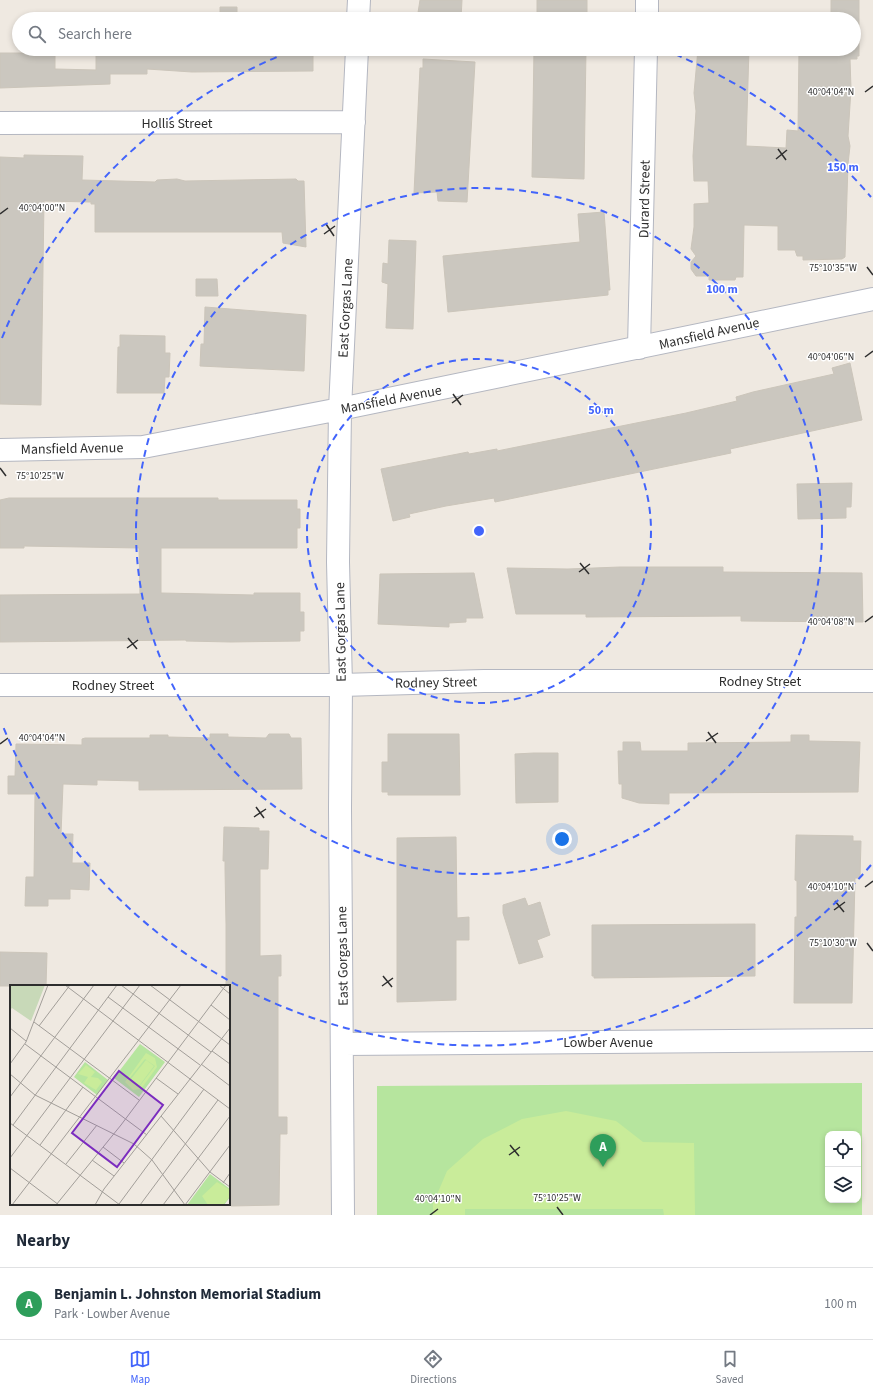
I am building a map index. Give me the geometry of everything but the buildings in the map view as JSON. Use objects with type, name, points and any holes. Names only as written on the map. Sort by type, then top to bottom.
[{"type":"street","points":[[358,12],[359,0]]},
{"type":"street","points":[[647,0],[647,12]]},
{"type":"street","name":"East Gorgas Lane","points":[[343,1215],[343,1044],[340,809],[341,685],[338,562],[340,409],[357,56]]},
{"type":"street","name":"Durard Street","points":[[639,348],[646,56]]},
{"type":"street","name":"Hollis Street","points":[[0,123],[354,122]]},
{"type":"street","name":"Mansfield Avenue","points":[[0,450],[143,447],[340,409],[873,299]]},
{"type":"street","name":"Rodney Street","points":[[0,685],[341,685],[484,681],[873,681]]},
{"type":"street","name":"Lowber Avenue","points":[[343,1044],[873,1040]]},
{"type":"green space","points":[[862,1083],[862,1215],[377,1215],[377,1086]]},
{"type":"green space","points":[[566,1111],[616,1121],[643,1142],[694,1143],[695,1215],[664,1215],[663,1209],[465,1209],[465,1215],[433,1215],[433,1204],[447,1171],[483,1139],[522,1119]]},
{"type":"place","name":"Benjamin L. Johnston Memorial Stadium","points":[[603,1167]]}]
